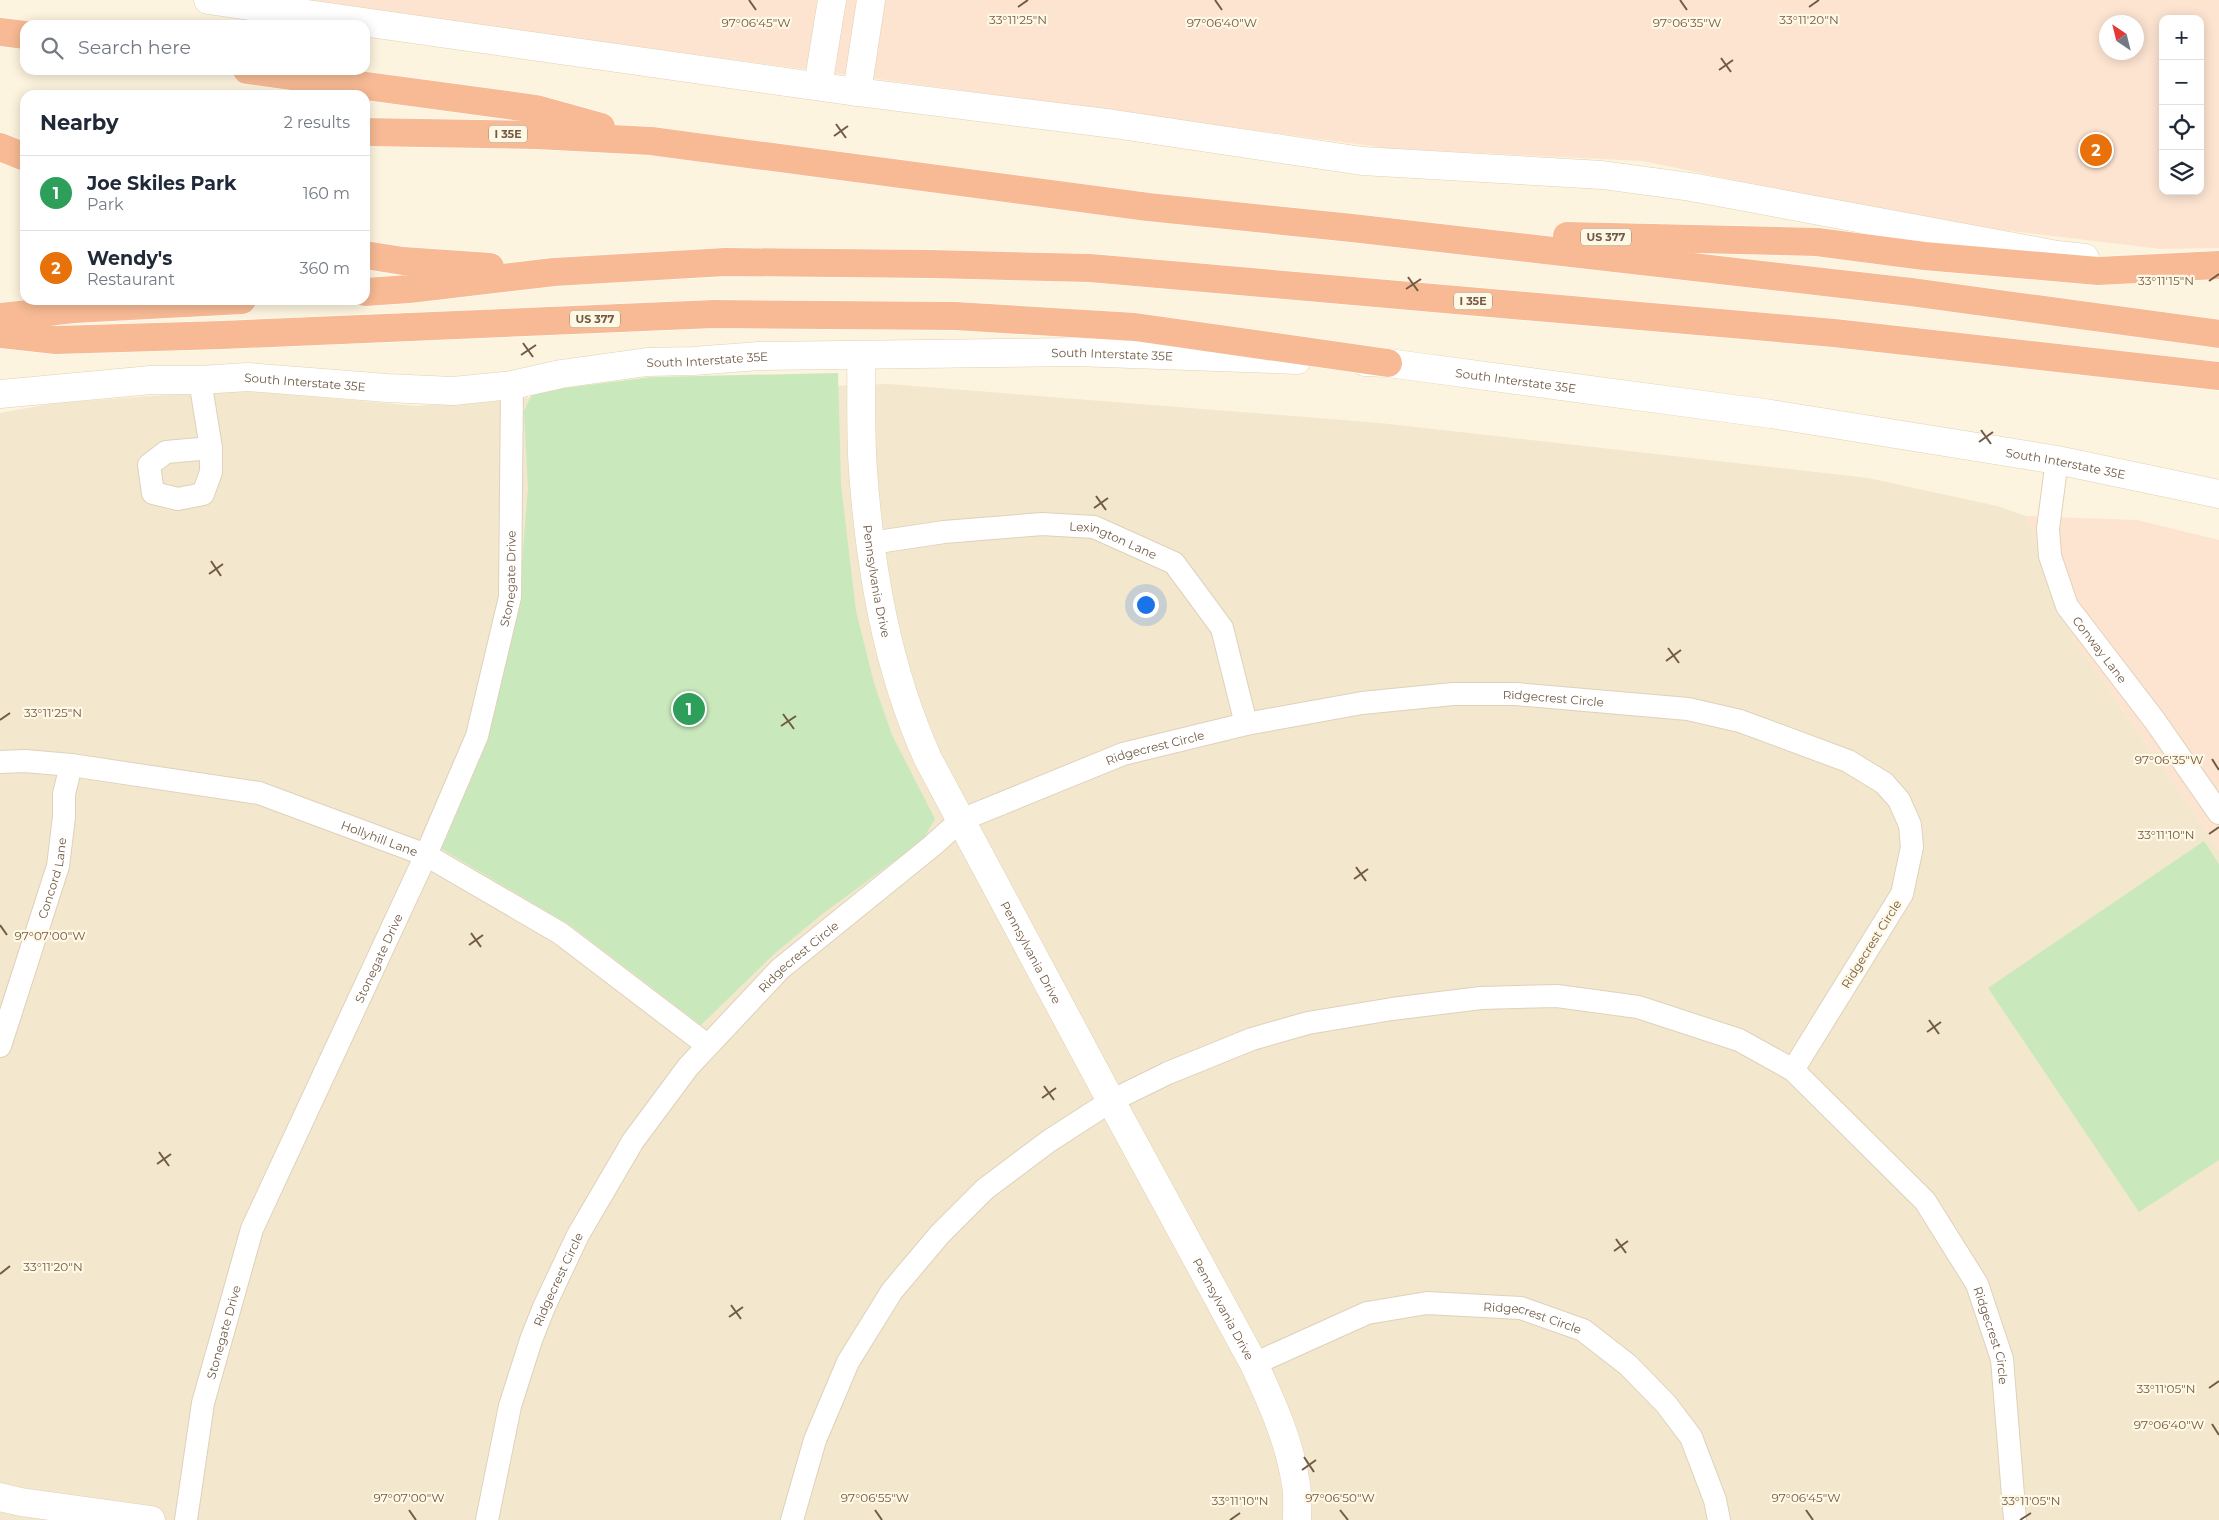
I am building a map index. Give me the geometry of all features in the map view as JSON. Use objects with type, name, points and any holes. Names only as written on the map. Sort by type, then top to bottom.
[{"type":"highway","points":[[0,32],[20,34]]},
{"type":"highway","points":[[279,75],[536,109],[651,141]]},
{"type":"highway","name":"I 35E","points":[[370,132],[536,135],[651,141],[1148,207],[1396,232],[1911,292],[2219,334]]},
{"type":"highway","points":[[0,147],[20,156]]},
{"type":"highway","points":[[0,164],[20,159]]},
{"type":"highway","name":"US 377","points":[[1396,232],[1817,242],[1924,256],[2098,271],[2219,263]]},
{"type":"highway","points":[[370,255],[403,261],[554,272]]},
{"type":"highway","name":"I 35E","points":[[370,292],[554,272],[726,262],[1090,268],[1834,333],[2219,376]]},
{"type":"highway","points":[[0,317],[74,309],[149,305]]},
{"type":"highway","name":"US 377","points":[[0,334],[56,340],[222,335],[714,314],[955,316],[1135,327],[1388,362]]},
{"type":"main road","points":[[208,0],[350,20]]},
{"type":"main road","points":[[818,86],[832,0]]},
{"type":"main road","points":[[857,92],[871,0]]},
{"type":"main road","points":[[370,23],[857,92],[1114,124],[1362,160],[1602,175],[1691,187],[2056,254],[2102,259],[2219,263]]},
{"type":"main road","name":"South Interstate 35E","points":[[0,394],[151,380],[200,380],[248,377],[436,391],[512,385],[561,374],[647,362],[759,356],[1076,352],[1388,362],[1771,414],[2057,460],[2219,494]]},
{"type":"main road","name":"Pennsylvania Drive","points":[[860,356],[863,470],[879,602],[898,677],[916,732],[961,820],[1254,1364],[1272,1401],[1288,1444],[1297,1486],[1297,1520]]},
{"type":"main road","points":[[0,1497],[21,1502],[151,1520]]},
{"type":"street","points":[[200,380],[211,448]]},
{"type":"street","name":"Stonegate Drive","points":[[186,1520],[203,1403],[252,1229],[426,855],[477,736],[510,597],[512,385]]},
{"type":"street","name":"Conway Lane","points":[[2057,460],[2048,529],[2050,556],[2067,606],[2155,721],[2219,813]]},
{"type":"street","name":"Lexington Lane","points":[[871,543],[944,532],[1042,524],[1094,527],[1174,563],[1222,628],[1246,724]]},
{"type":"street","name":"Ridgecrest Circle","points":[[487,1520],[510,1406],[531,1340],[544,1307],[578,1235],[633,1141],[688,1067],[780,969],[932,846],[961,820],[1122,754],[1246,724],[1362,702],[1453,694],[1516,694],[1688,709],[1740,721],[1848,761],[1884,783],[1899,800],[1910,825],[1912,847],[1902,894],[1793,1070]]},
{"type":"street","name":"Hollyhill Lane","points":[[0,762],[25,761],[71,765],[259,794],[426,855],[560,932],[707,1046]]},
{"type":"street","name":"Concord Lane","points":[[0,1046],[58,866],[64,818],[64,794],[71,765]]},
{"type":"street","name":"Ridgecrest Circle","points":[[792,1520],[815,1440],[848,1362],[892,1291],[940,1234],[985,1189],[1049,1141],[1111,1101],[1168,1073],[1252,1039],[1308,1023],[1392,1009],[1481,998],[1557,996],[1638,1007],[1739,1040],[1793,1070],[1925,1201],[1977,1284],[2002,1358],[2015,1520]]},
{"type":"street","name":"Ridgecrest Circle","points":[[1254,1364],[1367,1313],[1426,1303],[1521,1308],[1583,1330],[1628,1365],[1666,1404],[1691,1436],[1715,1500],[1719,1520]]},
{"type":"shaded area","points":[[293,0],[2219,0],[2219,248],[2161,249],[1937,222],[1643,161],[1394,149]]},
{"type":"shaded area","points":[[888,384],[1380,423],[1868,478],[1997,506],[2026,516],[2071,635],[2219,849],[2219,1520],[0,1520],[0,413],[56,403],[236,390],[417,406],[496,399]]},
{"type":"shaded area","points":[[2026,516],[2137,520],[2219,540],[2219,849],[2071,635]]},
{"type":"green space","points":[[838,373],[841,485],[856,611],[874,683],[892,735],[935,819],[923,840],[821,915],[774,954],[701,1025],[570,925],[440,848],[519,601],[528,488],[524,411],[533,392],[651,377]]},
{"type":"green space","points":[[2204,841],[2219,864],[2219,1160],[2139,1212],[1988,988]]},
{"type":"place","name":"Wendy's","points":[[2096,150]]},
{"type":"place","name":"Joe Skiles Park","points":[[689,709]]}]
